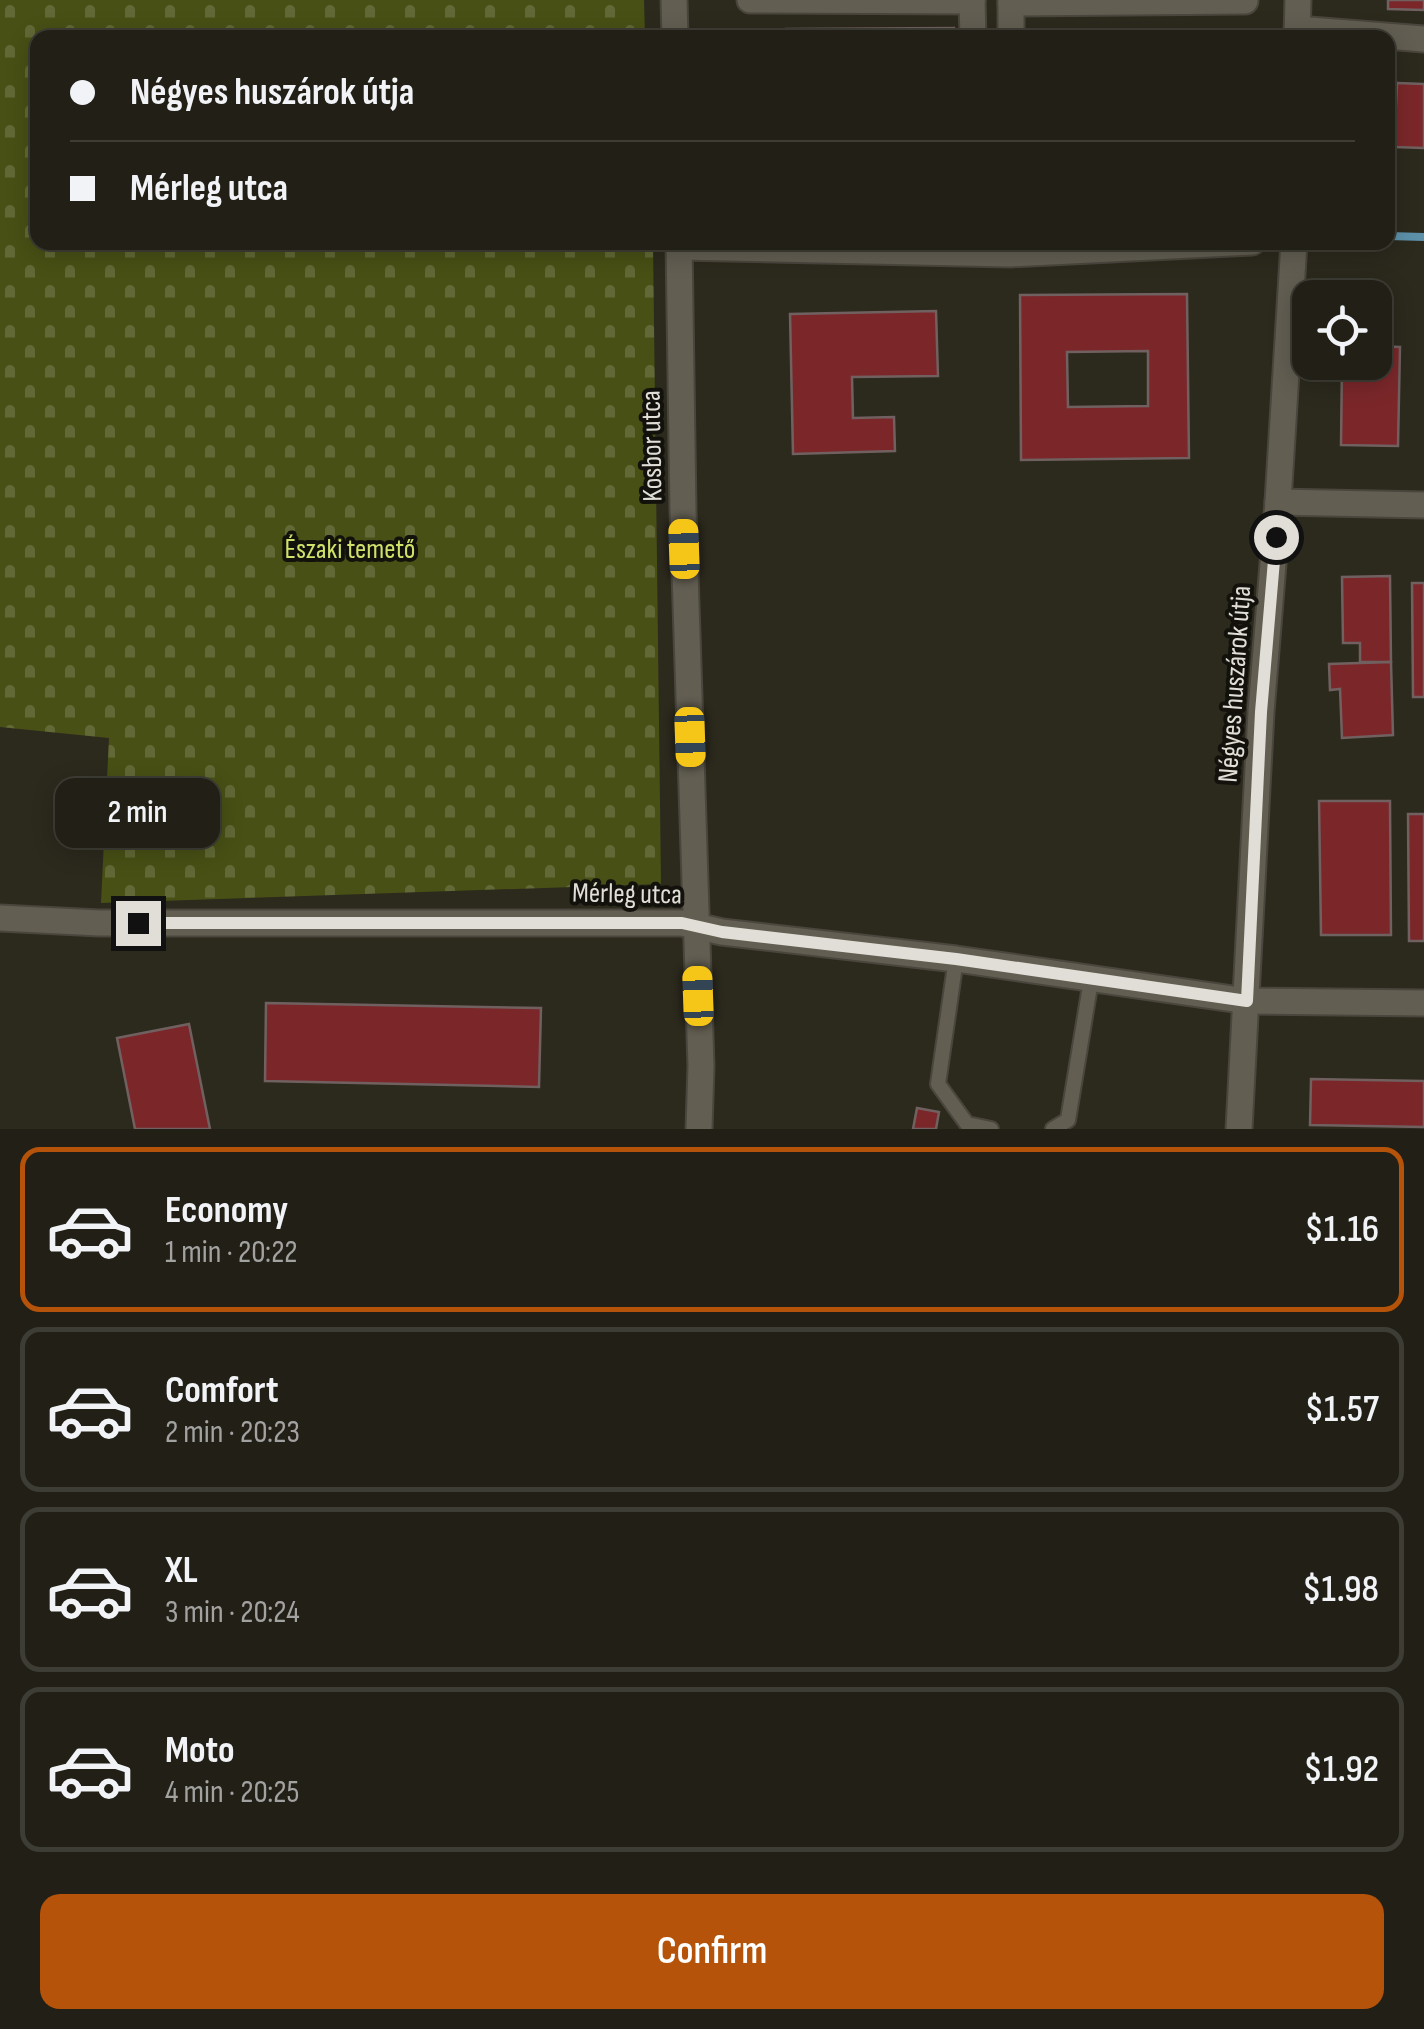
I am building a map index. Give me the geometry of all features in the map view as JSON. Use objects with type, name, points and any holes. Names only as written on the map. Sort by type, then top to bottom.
[{"type":"street","points":[[674,0],[675,30]]},
{"type":"street","points":[[750,0],[972,1],[973,30]]},
{"type":"street","points":[[1297,30],[1298,0]]},
{"type":"street","points":[[1011,30],[1011,2],[1244,1]]},
{"type":"street","points":[[1395,38],[1424,39]]},
{"type":"street","name":"Kosbor utca","points":[[679,250],[702,1066],[699,1129]]},
{"type":"street","name":"Négyes huszárok útja","points":[[1239,1129],[1261,712],[1294,250]]},
{"type":"street","points":[[1278,502],[1424,504]]},
{"type":"street","name":"Mérleg utca","points":[[0,918],[99,923],[655,922],[956,959],[1247,1001],[1424,1004]]},
{"type":"lane","points":[[956,959],[938,1084],[967,1124],[991,1129]]},
{"type":"lane","points":[[1053,1129],[1068,1120],[1091,980]]},
{"type":"lane","points":[[1068,1120],[1082,1129]]},
{"type":"green space","name":"Északi temető","points":[[0,0],[644,0],[645,30],[30,30],[30,250],[653,250],[661,884],[101,903],[109,738],[0,727]]},
{"type":"building","points":[[1388,0],[1424,0],[1424,10],[1388,9]]},
{"type":"building","points":[[954,28],[954,30],[786,30]]},
{"type":"building","points":[[1397,83],[1424,84],[1424,148],[1395,147]]},
{"type":"building","points":[[1187,294],[1189,458],[1021,460],[1020,295]],"holes":[[[1148,351],[1148,406],[1068,407],[1067,352]]]},
{"type":"building","points":[[936,311],[938,376],[852,377],[853,418],[894,417],[895,451],[793,454],[790,314]]},
{"type":"building","points":[[1392,347],[1400,347],[1398,446],[1341,445],[1342,380],[1392,380]]},
{"type":"building","points":[[1390,576],[1391,662],[1360,662],[1360,643],[1343,643],[1342,577]]},
{"type":"building","points":[[1412,583],[1424,583],[1424,697],[1413,697]]},
{"type":"building","points":[[1391,662],[1393,735],[1342,738],[1340,689],[1330,690],[1329,664]]},
{"type":"building","points":[[1319,801],[1390,801],[1391,935],[1321,935]]},
{"type":"building","points":[[1408,814],[1424,814],[1424,941],[1409,941]]},
{"type":"building","points":[[266,1003],[541,1008],[539,1087],[265,1081]]},
{"type":"building","points":[[189,1024],[210,1129],[135,1129],[117,1038]]},
{"type":"building","points":[[1311,1079],[1424,1081],[1424,1127],[1310,1125]]},
{"type":"building","points":[[917,1108],[939,1112],[936,1129],[913,1129]]},
{"type":"waterway","points":[[1395,236],[1424,237]]},
{"type":"route","points":[[138,923],[682,923],[722,932],[956,959],[1247,1001],[1261,712],[1276,537]]}]
